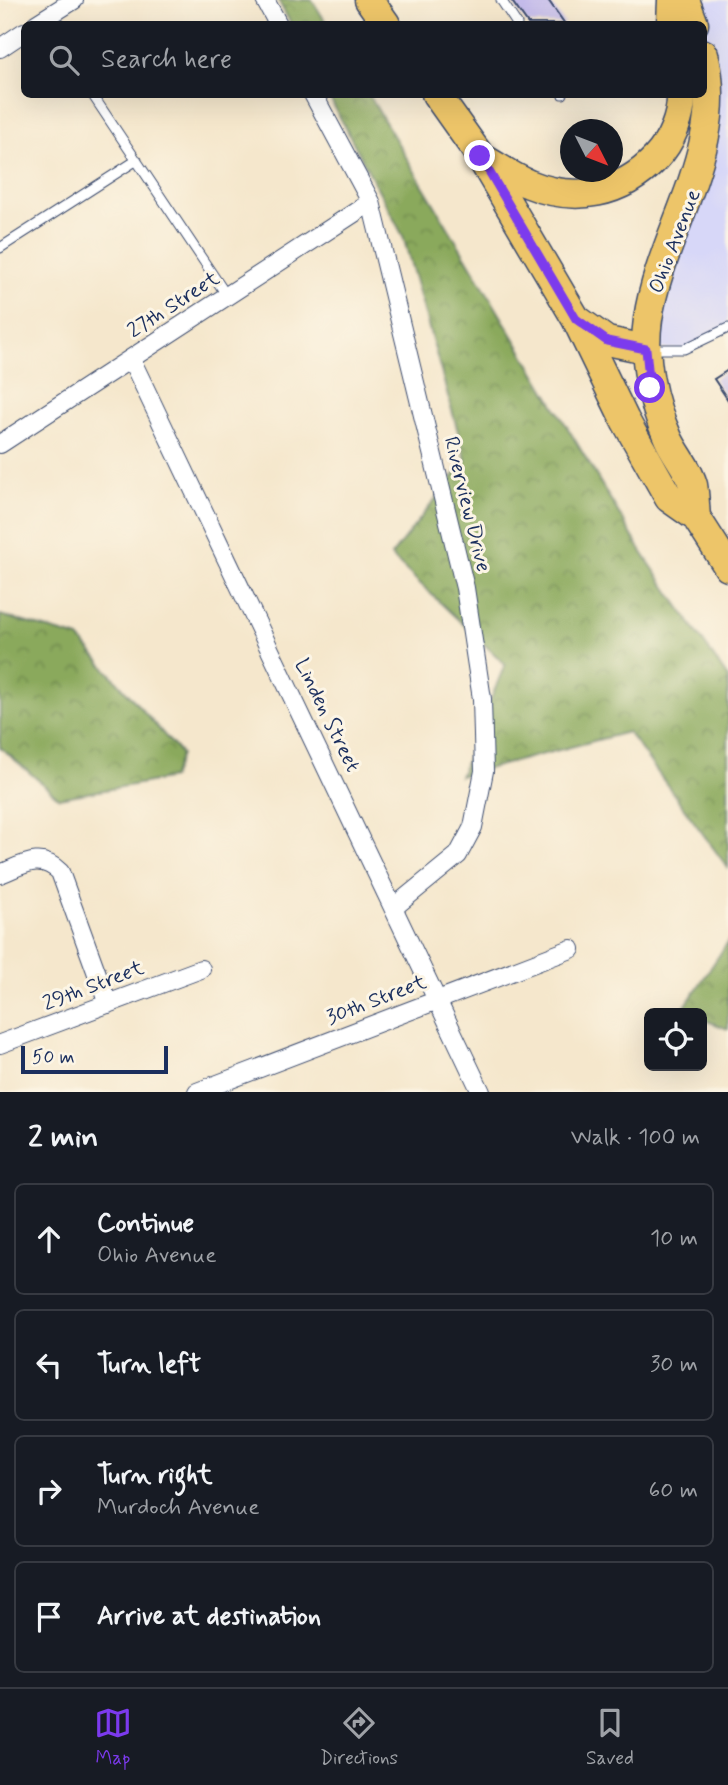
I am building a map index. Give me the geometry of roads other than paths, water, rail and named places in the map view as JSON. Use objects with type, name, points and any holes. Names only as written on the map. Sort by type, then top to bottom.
[{"type":"main road","points":[[369,0],[384,21]]},
{"type":"main road","points":[[671,0],[671,21]]},
{"type":"main road","points":[[685,0],[693,21]]},
{"type":"main road","name":"Ohio Avenue","points":[[696,517],[692,483],[668,438],[650,388],[646,349],[647,323],[661,264],[696,185],[708,140],[711,102],[707,75]]},
{"type":"main road","points":[[439,98],[480,156],[576,319],[625,420],[669,498],[696,517],[728,567]]},
{"type":"main road","points":[[480,156],[527,184],[553,192],[604,192],[625,183],[645,169],[663,150],[676,126],[680,98]]},
{"type":"main road","points":[[576,319],[607,341],[646,349]]},
{"type":"street","points":[[44,21],[74,0]]},
{"type":"street","points":[[265,0],[276,21]]},
{"type":"street","points":[[0,48],[21,34]]},
{"type":"street","name":"Riverview Drive","points":[[315,98],[371,202],[465,588],[482,699],[484,771],[473,827],[458,855],[394,908]]},
{"type":"street","name":"27th Street","points":[[0,444],[371,202]]},
{"type":"street","name":"Linden Street","points":[[131,359],[481,1092]]},
{"type":"street","points":[[0,874],[37,860],[50,862],[60,872],[108,1004]]},
{"type":"street","name":"30th Street","points":[[197,1092],[571,949]]},
{"type":"street","name":"29th Street","points":[[0,1044],[201,968]]},
{"type":"lane","points":[[501,0],[515,21]]},
{"type":"lane","points":[[95,98],[227,296]]},
{"type":"lane","points":[[0,248],[137,160]]},
{"type":"lane","points":[[646,349],[684,349],[728,328]]}]
